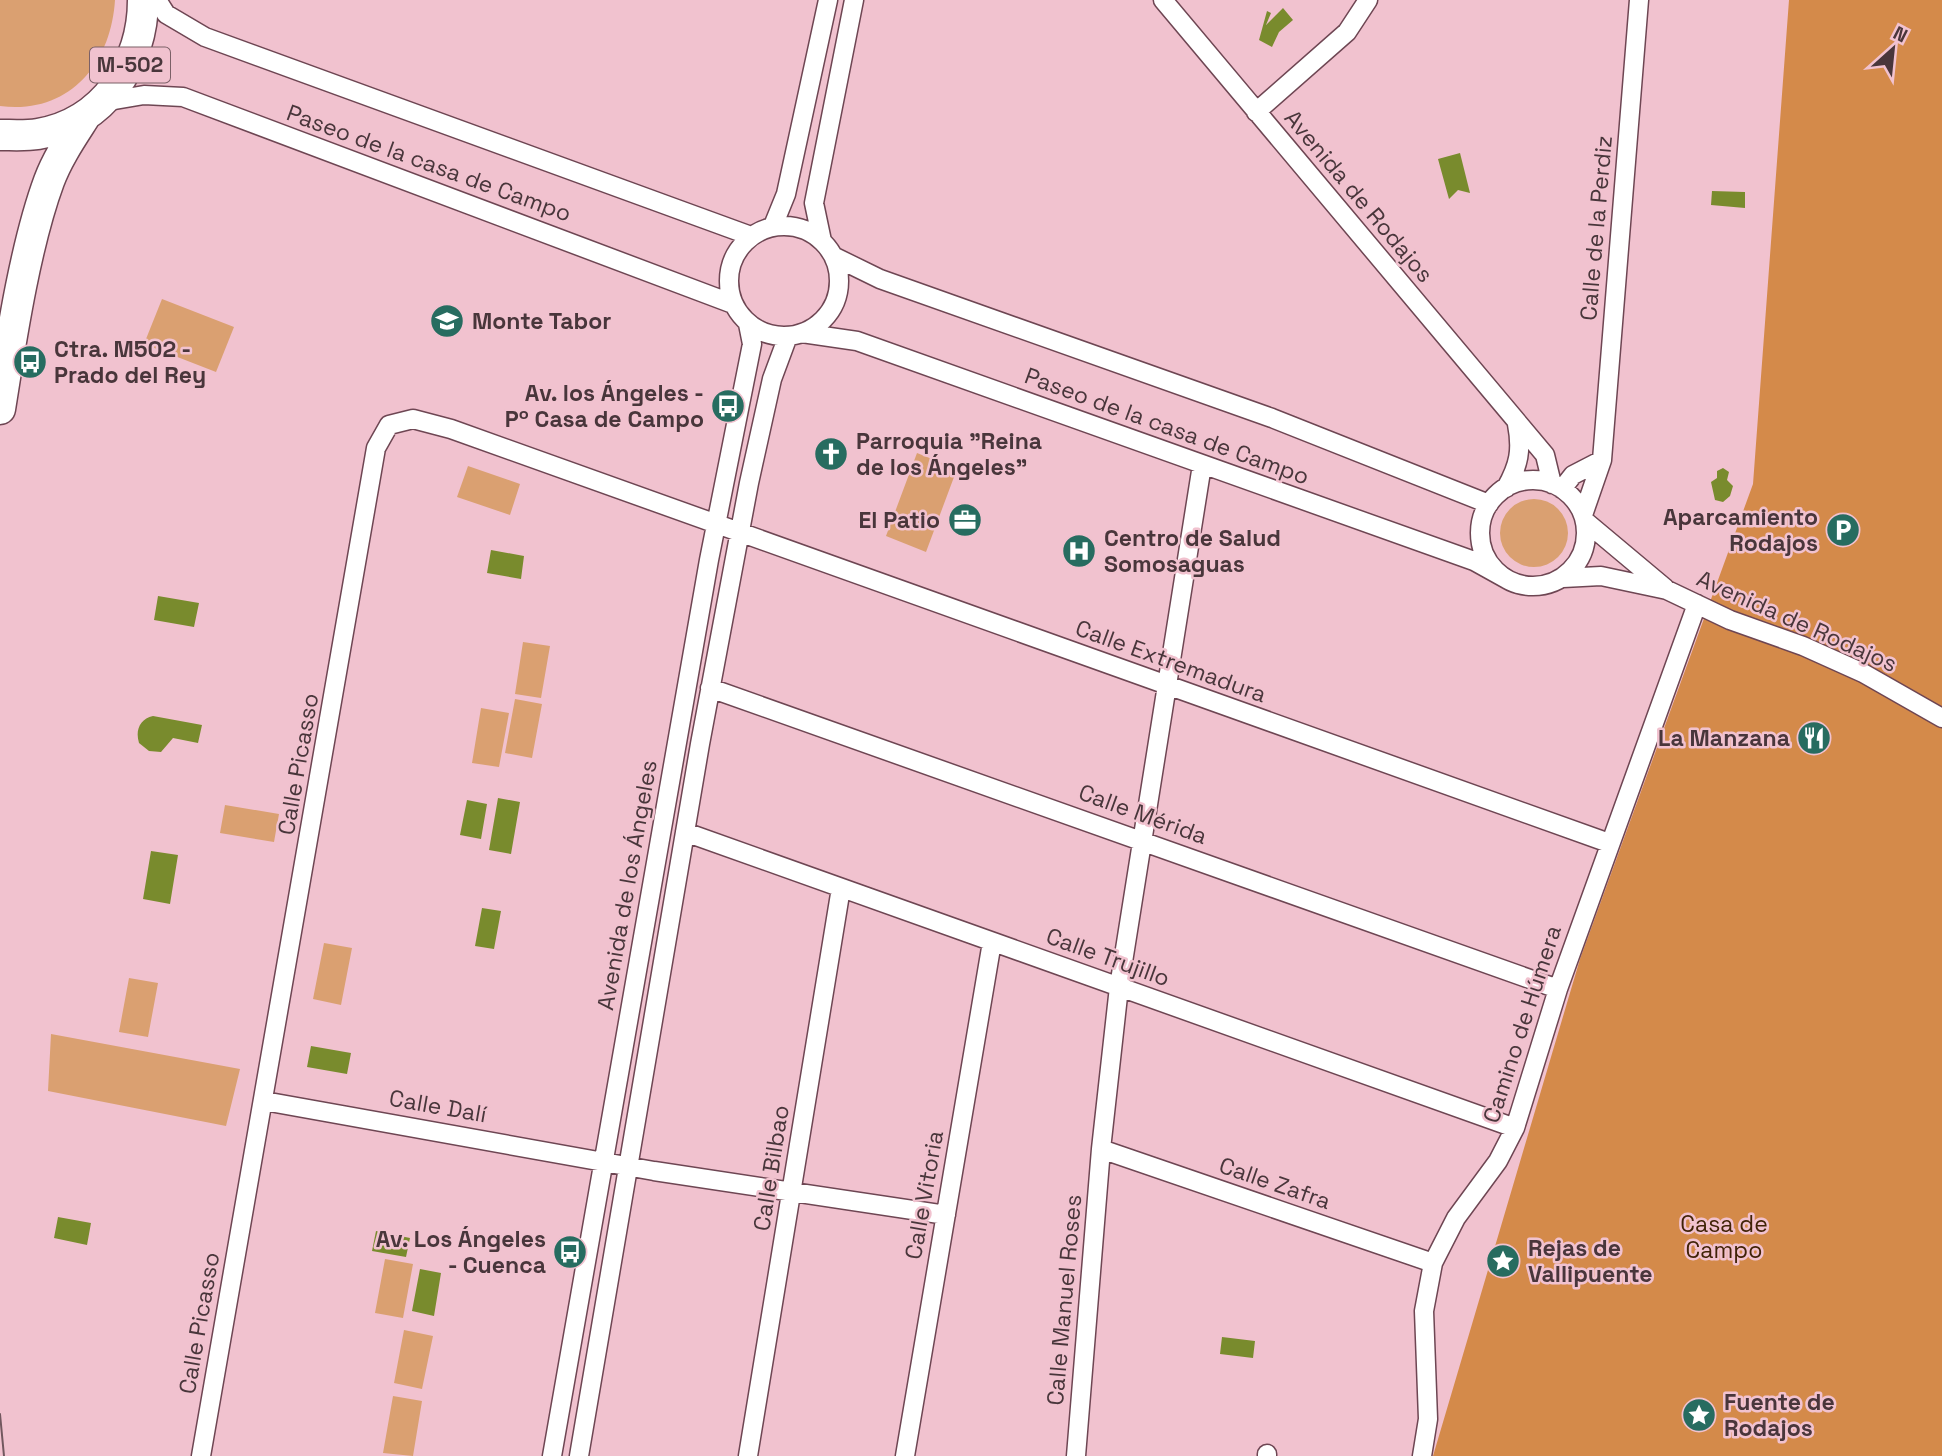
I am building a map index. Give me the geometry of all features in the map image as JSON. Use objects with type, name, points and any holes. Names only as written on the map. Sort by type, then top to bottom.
[{"type":"highway","name":"M-502","points":[[0,409],[33,237],[49,182],[63,149],[130,66],[144,22],[144,0]]},
{"type":"highway","name":"M-502","points":[[0,135],[37,134],[62,127],[94,109]]},
{"type":"street","name":"Paseo de la casa de Campo","points":[[158,0],[166,14],[205,37],[751,236]]},
{"type":"street","points":[[773,226],[786,194],[828,0]]},
{"type":"street","points":[[822,241],[814,203],[854,0]]},
{"type":"street","name":"Avenida de Rodajos","points":[[1163,0],[1545,455],[1557,486]]},
{"type":"street","points":[[1256,112],[1347,32],[1368,0]]},
{"type":"street","name":"Calle de la Perdiz","points":[[1584,518],[1602,460],[1639,0]]},
{"type":"street","name":"Paseo de la casa de Campo","points":[[94,109],[145,95],[183,97],[733,304]]},
{"type":"street","points":[[790,225],[807,231],[822,241],[833,256],[839,274],[838,292],[825,317],[795,335],[774,336],[748,324],[733,304],[728,285],[730,267],[738,249],[751,236],[773,226],[790,225]]},
{"type":"street","name":"Paseo de la casa de Campo","points":[[833,256],[880,279],[1272,418],[1489,504]]},
{"type":"street","name":"Avenida de los Ángeles","points":[[552,1456],[716,525],[752,344],[748,324]]},
{"type":"street","name":"Paseo de la casa de Campo","points":[[795,335],[857,341],[1474,561],[1510,581]]},
{"type":"street","name":"Avenida de los Ángeles","points":[[579,1456],[685,832],[739,534],[772,379],[795,335]]},
{"type":"street","name":"Calle Picasso","points":[[201,1456],[376,448],[389,425],[413,419],[451,429],[716,525]]},
{"type":"street","points":[[1506,488],[1536,481],[1557,486],[1575,500],[1584,518],[1586,537],[1583,553],[1563,578],[1537,587],[1510,581],[1495,570],[1485,556],[1480,538],[1482,520],[1489,504],[1506,488],[1518,466],[1521,454],[1517,424]]},
{"type":"street","points":[[1557,486],[1602,460]]},
{"type":"street","name":"Calle Manuel Roses","points":[[1076,1456],[1101,1149],[1119,987],[1202,465]]},
{"type":"street","name":"Avenida de Rodajos","points":[[1584,518],[1667,590]]},
{"type":"street","name":"Calle Extremadura","points":[[716,525],[1609,843]]},
{"type":"street","name":"Avenida de Rodajos","points":[[1563,578],[1601,576],[1667,590],[1863,673],[1942,718]]},
{"type":"street","name":"Camino de Húmera","points":[[1422,1456],[1428,1419],[1424,1311],[1433,1263],[1456,1218],[1498,1161],[1515,1128],[1558,989],[1696,604]]},
{"type":"street","name":"Calle Mérida","points":[[710,688],[1142,839],[1558,989]]},
{"type":"street","name":"Calle Trujillo","points":[[685,832],[1515,1128]]},
{"type":"street","name":"Calle Bilbao","points":[[748,1456],[841,888]]},
{"type":"street","name":"Calle Vitoria","points":[[905,1456],[992,942]]},
{"type":"street","name":"Calle Dalí","points":[[264,1101],[629,1166],[946,1215]]},
{"type":"street","name":"Calle Zafra","points":[[1101,1149],[1433,1263]]},
{"type":"shaded area","points":[[0,0],[115,0],[105,45],[82,80],[66,93],[47,102],[25,107],[0,106]]},
{"type":"shaded area","points":[[1283,8],[1293,20],[1279,32],[1272,47],[1259,40],[1267,11],[1271,13],[1266,25]]},
{"type":"shaded area","points":[[1460,153],[1470,193],[1458,190],[1449,199],[1438,159]]},
{"type":"shaded area","points":[[1712,191],[1745,192],[1745,208],[1711,205]]},
{"type":"shaded area","points":[[162,299],[234,327],[216,372],[144,344]]},
{"type":"shaded area","points":[[917,453],[957,469],[926,552],[886,536]]},
{"type":"shaded area","points":[[468,466],[520,484],[510,515],[457,497]]},
{"type":"shaded area","points":[[1723,468],[1729,472],[1727,480],[1733,486],[1730,496],[1723,502],[1715,500],[1711,482],[1717,478],[1717,471]]},
{"type":"shaded area","points":[[1541,499],[1562,514],[1568,526],[1566,546],[1558,557],[1541,567],[1527,567],[1510,557],[1502,546],[1500,526],[1510,509],[1521,501]]},
{"type":"shaded area","points":[[491,550],[524,556],[521,579],[487,573]]},
{"type":"shaded area","points":[[158,596],[199,603],[194,627],[154,620]]},
{"type":"shaded area","points":[[523,642],[550,646],[541,698],[515,694]]},
{"type":"shaded area","points":[[515,699],[542,704],[532,758],[505,753]]},
{"type":"shaded area","points":[[481,708],[509,713],[499,767],[472,763]]},
{"type":"shaded area","points":[[153,716],[202,725],[198,743],[173,738],[161,752],[149,751],[139,743],[138,734],[142,722]]},
{"type":"shaded area","points":[[498,798],[520,802],[511,854],[489,850]]},
{"type":"shaded area","points":[[467,800],[487,804],[481,839],[460,835]]},
{"type":"shaded area","points":[[225,805],[279,814],[274,842],[220,833]]},
{"type":"shaded area","points":[[151,851],[178,855],[170,904],[143,899]]},
{"type":"shaded area","points":[[482,908],[501,911],[494,949],[475,946]]},
{"type":"shaded area","points":[[324,943],[352,948],[341,1005],[313,999]]},
{"type":"shaded area","points":[[129,978],[158,983],[148,1037],[119,1032]]},
{"type":"shaded area","points":[[51,1034],[240,1069],[226,1126],[48,1091]]},
{"type":"shaded area","points":[[311,1046],[351,1053],[347,1074],[307,1067]]},
{"type":"shaded area","points":[[58,1217],[91,1223],[87,1245],[54,1238]]},
{"type":"shaded area","points":[[376,1231],[410,1238],[406,1257],[372,1251]]},
{"type":"shaded area","points":[[385,1259],[413,1264],[403,1318],[375,1313]]},
{"type":"shaded area","points":[[420,1269],[441,1273],[434,1316],[412,1311]]},
{"type":"shaded area","points":[[404,1330],[433,1336],[422,1389],[394,1383]]},
{"type":"shaded area","points":[[1222,1337],[1255,1341],[1253,1358],[1220,1354]]},
{"type":"shaded area","points":[[393,1396],[422,1401],[413,1456],[383,1453]]},
{"type":"green space","name":"Casa de Campo","points":[[1789,0],[1942,0],[1942,1456],[1433,1456],[1580,959],[1753,484]]},
{"type":"tram line","points":[[0,1414],[4,1456]]},
{"type":"place","name":"Monte Tabor","points":[[447,321]]},
{"type":"place","name":"Ctra. M502 - Prado del Rey","points":[[30,362]]},
{"type":"place","name":"Av. los Ángeles - Pº Casa de Campo","points":[[728,406]]},
{"type":"place","name":"Parroquia \"Reina de los Ángeles\"","points":[[831,454]]},
{"type":"place","name":"El Patio","points":[[965,520]]},
{"type":"place","name":"Aparcamiento Rodajos","points":[[1843,530]]},
{"type":"place","name":"Centro de Salud Somosaguas","points":[[1079,551]]},
{"type":"place","name":"La Manzana","points":[[1814,738]]},
{"type":"place","name":"Av. Los Ángeles - Cuenca","points":[[570,1252]]},
{"type":"place","name":"Rejas de Vallipuente","points":[[1503,1261]]},
{"type":"place","name":"Fuente de Rodajos","points":[[1699,1415]]}]
